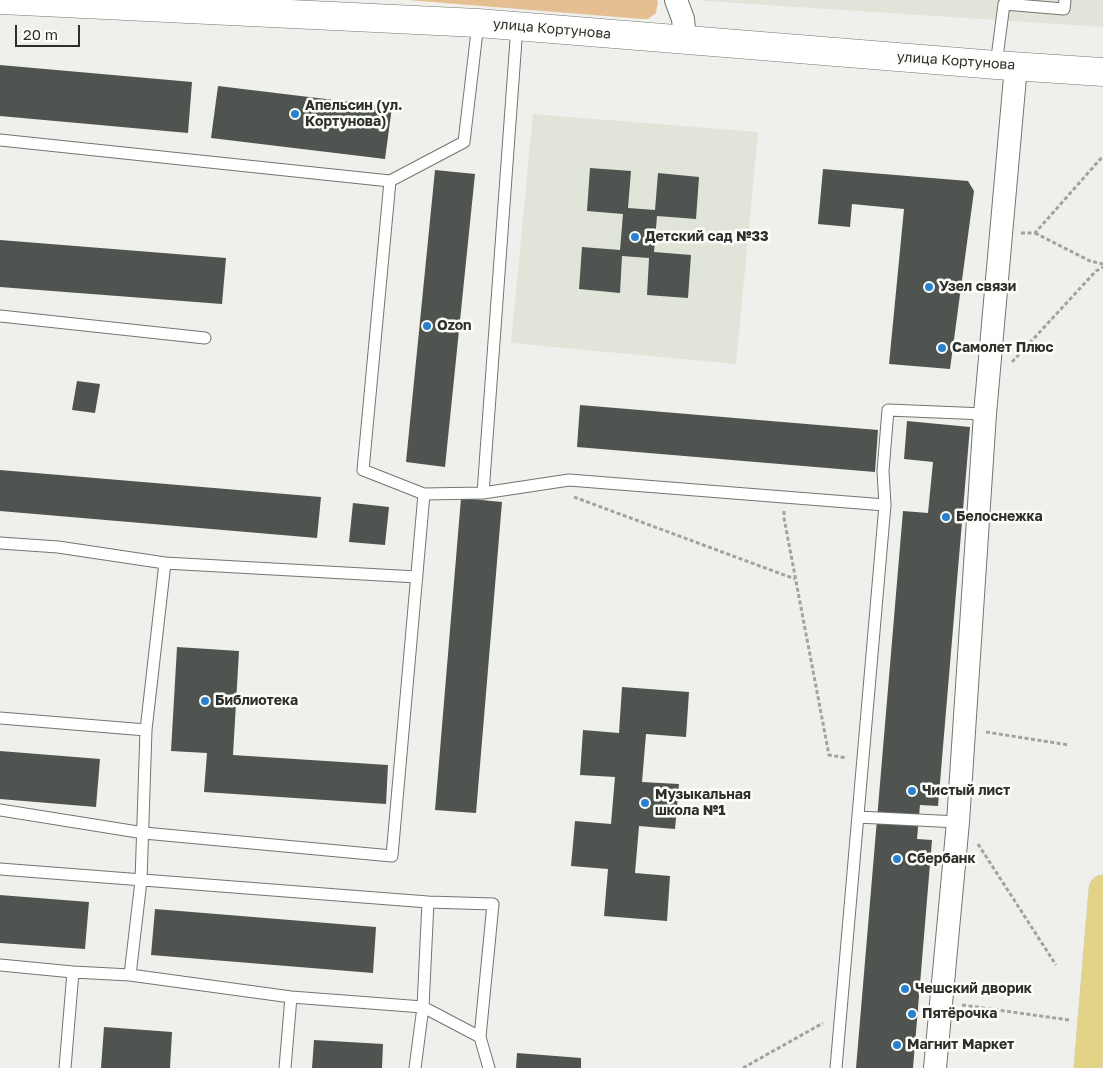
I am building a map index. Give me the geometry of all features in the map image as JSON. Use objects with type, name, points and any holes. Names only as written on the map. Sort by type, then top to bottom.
[{"type":"main road","points":[[1088,1068],[1103,889]]},
{"type":"street","name":"улица Кортунова","points":[[0,0],[478,23],[1103,72]]},
{"type":"street","points":[[676,0],[683,19],[685,40]]},
{"type":"street","points":[[935,1068],[958,822],[985,414],[1001,232],[1006,65]]},
{"type":"lane","points":[[1006,65],[1004,2],[1064,9],[1065,0]]},
{"type":"lane","points":[[0,140],[390,181],[464,142],[478,23]]},
{"type":"lane","points":[[483,493],[516,26]]},
{"type":"lane","points":[[390,181],[363,470],[424,494],[483,493],[569,480],[885,505]]},
{"type":"lane","points":[[0,316],[205,338]]},
{"type":"lane","points":[[836,1068],[885,505],[883,471],[888,410],[985,414]]},
{"type":"lane","points":[[0,810],[144,833],[392,856],[424,494]]},
{"type":"lane","points":[[0,543],[58,548],[166,563],[417,577]]},
{"type":"lane","points":[[130,976],[141,881],[146,730],[166,563]]},
{"type":"lane","points":[[0,718],[146,730]]},
{"type":"lane","points":[[858,817],[958,822]]},
{"type":"lane","points":[[0,869],[428,902],[493,904],[480,1037],[489,1068]]},
{"type":"lane","points":[[415,1068],[423,1007],[428,902]]},
{"type":"lane","points":[[0,965],[130,976],[292,998],[423,1007],[480,1037]]},
{"type":"lane","points":[[65,1068],[73,972]]},
{"type":"lane","points":[[286,1068],[292,998]]},
{"type":"path","points":[[1035,233],[1103,156]]},
{"type":"path","points":[[1001,232],[1035,233],[1090,261],[1103,265]]},
{"type":"path","points":[[989,381],[1012,362],[1103,265]]},
{"type":"path","points":[[569,480],[575,498],[796,579]]},
{"type":"path","points":[[785,497],[784,518],[829,755],[863,760]]},
{"type":"path","points":[[985,732],[1069,745]]},
{"type":"path","points":[[958,822],[981,848],[1056,965]]},
{"type":"path","points":[[941,1002],[1071,1021]]},
{"type":"path","points":[[743,1068],[841,1012]]},
{"type":"shaded area","points":[[408,0],[657,0],[658,2],[656,13],[648,19],[642,19]]},
{"type":"shaded area","points":[[1103,0],[1103,27],[705,1]]},
{"type":"shaded area","name":"Детский сад №33","points":[[533,114],[758,132],[736,364],[511,343]]},
{"type":"building","points":[[0,65],[192,82],[188,133],[0,116]]},
{"type":"building","points":[[218,86],[392,107],[385,159],[211,138]]},
{"type":"building","points":[[590,168],[631,171],[628,208],[655,210],[658,173],[699,177],[696,219],[657,216],[654,252],[691,255],[688,298],[647,295],[649,258],[622,256],[620,293],[579,289],[582,247],[620,250],[623,214],[587,211]]},
{"type":"building","name":"Узел связи","points":[[823,169],[968,181],[974,191],[950,369],[889,364],[904,209],[852,204],[850,227],[818,224]]},
{"type":"building","points":[[435,170],[475,174],[445,467],[406,462]]},
{"type":"building","points":[[0,240],[226,258],[222,304],[0,287]]},
{"type":"building","points":[[77,381],[100,384],[95,413],[72,410]]},
{"type":"building","points":[[580,405],[878,430],[875,472],[577,447]]},
{"type":"building","points":[[907,421],[970,427],[938,806],[920,805],[917,839],[932,840],[913,1068],[856,1068],[903,511],[928,513],[933,462],[904,459]]},
{"type":"building","points":[[0,470],[321,497],[317,538],[0,511]]},
{"type":"building","points":[[461,498],[502,502],[476,813],[435,810]]},
{"type":"building","points":[[353,503],[389,507],[385,545],[349,542]]},
{"type":"building","points":[[177,647],[239,651],[233,755],[388,765],[386,804],[204,792],[207,753],[171,751]]},
{"type":"building","name":"Музыкальная школа №1","points":[[622,687],[689,692],[686,737],[646,734],[642,782],[679,784],[675,829],[639,826],[635,873],[670,876],[667,921],[604,916],[608,869],[571,866],[575,821],[611,824],[615,777],[580,775],[583,730],[619,733]]},
{"type":"building","points":[[0,751],[100,759],[96,807],[0,799]]},
{"type":"building","points":[[0,895],[89,902],[85,949],[0,943]]},
{"type":"building","points":[[155,909],[376,927],[373,973],[151,955]]},
{"type":"building","points":[[104,1027],[172,1032],[170,1068],[101,1068]]},
{"type":"building","points":[[314,1040],[383,1044],[382,1068],[312,1068]]},
{"type":"building","points":[[517,1053],[581,1058],[581,1068],[516,1068]]},
{"type":"place","name":"Апельсин (ул. Кортунова)","points":[[295,114]]},
{"type":"place","name":"Детский сад №33","points":[[635,237]]},
{"type":"place","name":"Узел связи","points":[[929,287]]},
{"type":"place","name":"Ozon","points":[[427,326]]},
{"type":"place","name":"Самолет Плюс","points":[[942,348]]},
{"type":"place","name":"Белоснежка","points":[[946,517]]},
{"type":"place","name":"Библиотека","points":[[205,701]]},
{"type":"place","name":"Чистый лист","points":[[912,791]]},
{"type":"place","name":"Музыкальная школа №1","points":[[645,803]]},
{"type":"place","name":"Сбербанк","points":[[897,859]]},
{"type":"place","name":"Чешский дворик","points":[[905,989]]},
{"type":"place","name":"Пятёрочка","points":[[912,1014]]},
{"type":"place","name":"Магнит Маркет","points":[[897,1045]]}]
